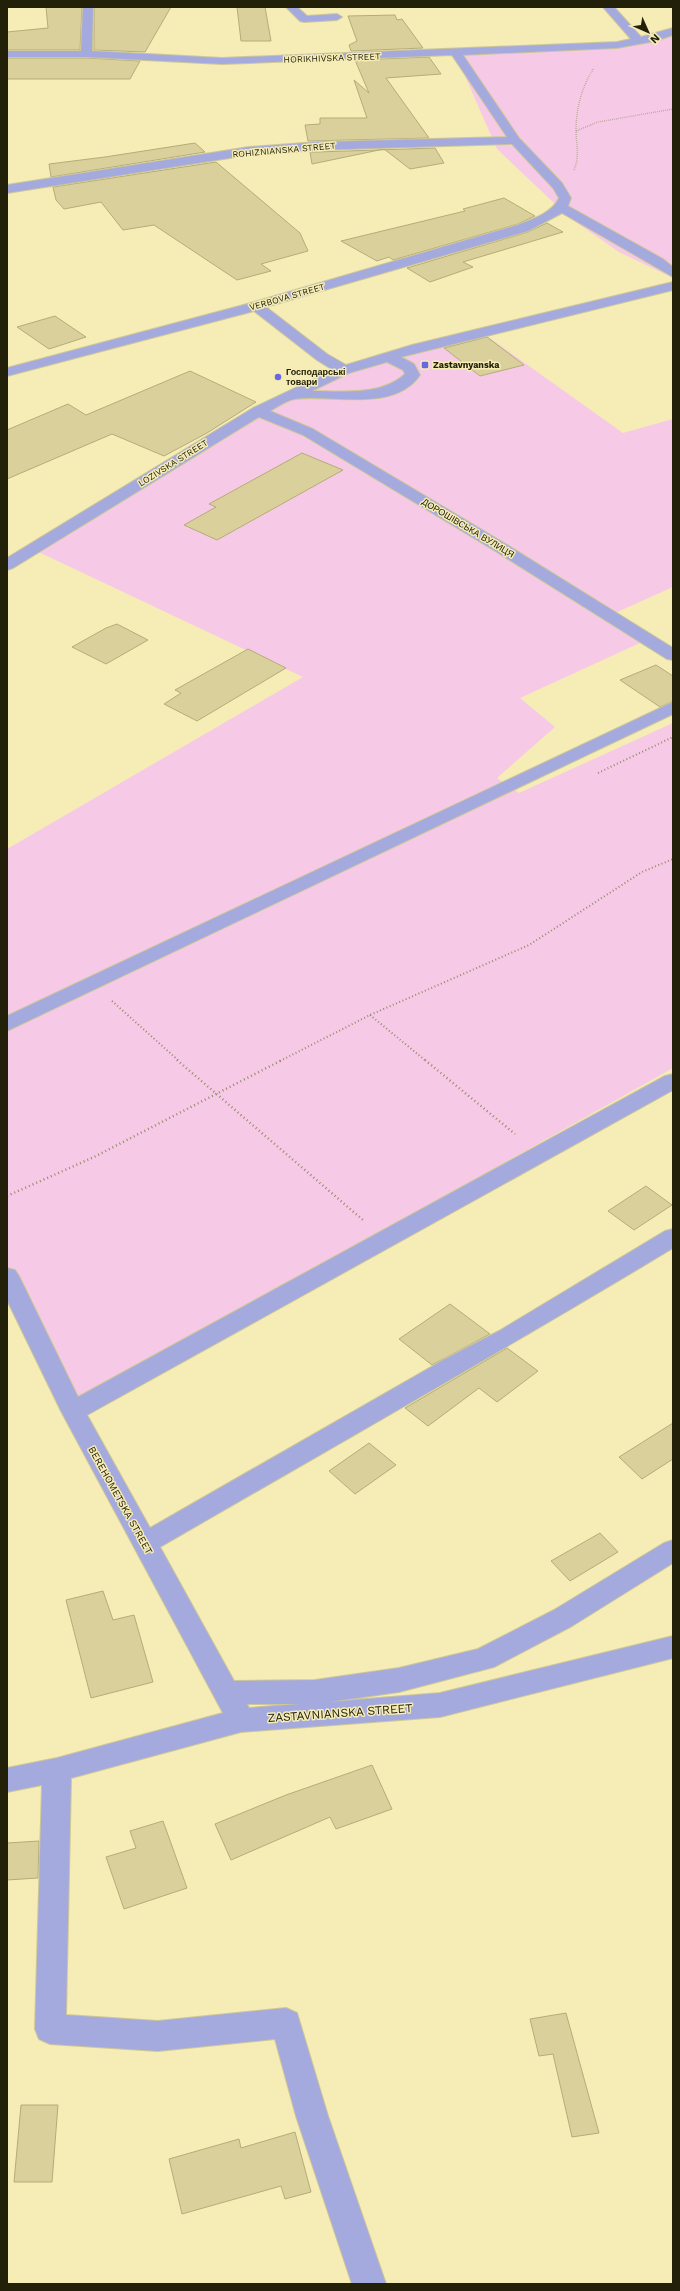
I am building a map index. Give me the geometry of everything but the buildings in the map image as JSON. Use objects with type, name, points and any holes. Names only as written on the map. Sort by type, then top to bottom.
[{"type":"street","points":[[86,54],[88,7]]},
{"type":"street","points":[[291,7],[304,19],[337,17]]},
{"type":"street","points":[[608,7],[639,42]]},
{"type":"street","name":"HORIKHIVSKA STREET","points":[[7,54],[86,54],[230,61],[456,53],[617,45],[656,38],[673,31]]},
{"type":"street","points":[[456,53],[515,140],[558,186],[564,198],[561,207],[658,262],[673,273]]},
{"type":"street","name":"ROHIZNIANSKA STREET","points":[[7,189],[54,183],[250,151],[317,146],[515,140]]},
{"type":"street","name":"VERBOVA STREET","points":[[7,372],[256,306],[523,228],[547,217],[561,207]]},
{"type":"street","name":"LOZIVSKA STREET","points":[[7,565],[258,411],[288,395],[344,370],[387,356],[673,286]]},
{"type":"street","points":[[256,306],[322,357],[344,370]]},
{"type":"street","points":[[288,395],[356,396],[378,393],[408,382],[413,375],[409,367],[387,356]]},
{"type":"street","name":"ДОРОШІВСЬКА ВУЛИЦЯ","points":[[258,411],[308,432],[498,546],[673,656]]},
{"type":"street","points":[[7,1024],[673,707]]},
{"type":"street","points":[[73,1411],[673,1081]]},
{"type":"street","points":[[145,1543],[454,1365],[507,1337],[673,1237]]},
{"type":"street","name":"BEREHOMETSKA STREET","points":[[7,1276],[73,1411],[228,1693],[241,1720]]},
{"type":"street","points":[[228,1693],[315,1692],[399,1680],[484,1659],[563,1618],[673,1550]]},
{"type":"street","name":"ZASTAVNIANSKA STREET","points":[[7,1780],[57,1770],[241,1720],[440,1705],[673,1647]]},
{"type":"street","points":[[57,1770],[50,2029],[158,2036],[286,2023],[312,2116],[369,2284]]},
{"type":"path","points":[[558,186],[575,169],[579,154],[576,131],[577,104],[593,70],[617,45]]},
{"type":"path","points":[[576,131],[598,122],[673,109]]},
{"type":"path","points":[[7,1196],[94,1157],[370,1015],[529,945],[642,872],[673,859]]},
{"type":"path","points":[[95,983],[113,1002],[216,1095],[367,1222]]},
{"type":"path","points":[[370,1015],[515,1134]]},
{"type":"shaded area","points":[[673,29],[673,278],[619,252],[570,218],[497,149],[455,53],[620,44]]},
{"type":"shaded area","points":[[484,334],[623,433],[673,419],[673,587],[615,613],[653,637],[520,698],[555,727],[497,778],[519,793],[673,723],[673,1068],[74,1405],[7,1268],[7,849],[303,677],[30,548],[330,372]]},
{"type":"place","name":"Zastavnyanska","points":[[425,365]]},
{"type":"place","name":"Господарські товари","points":[[278,377]]}]
